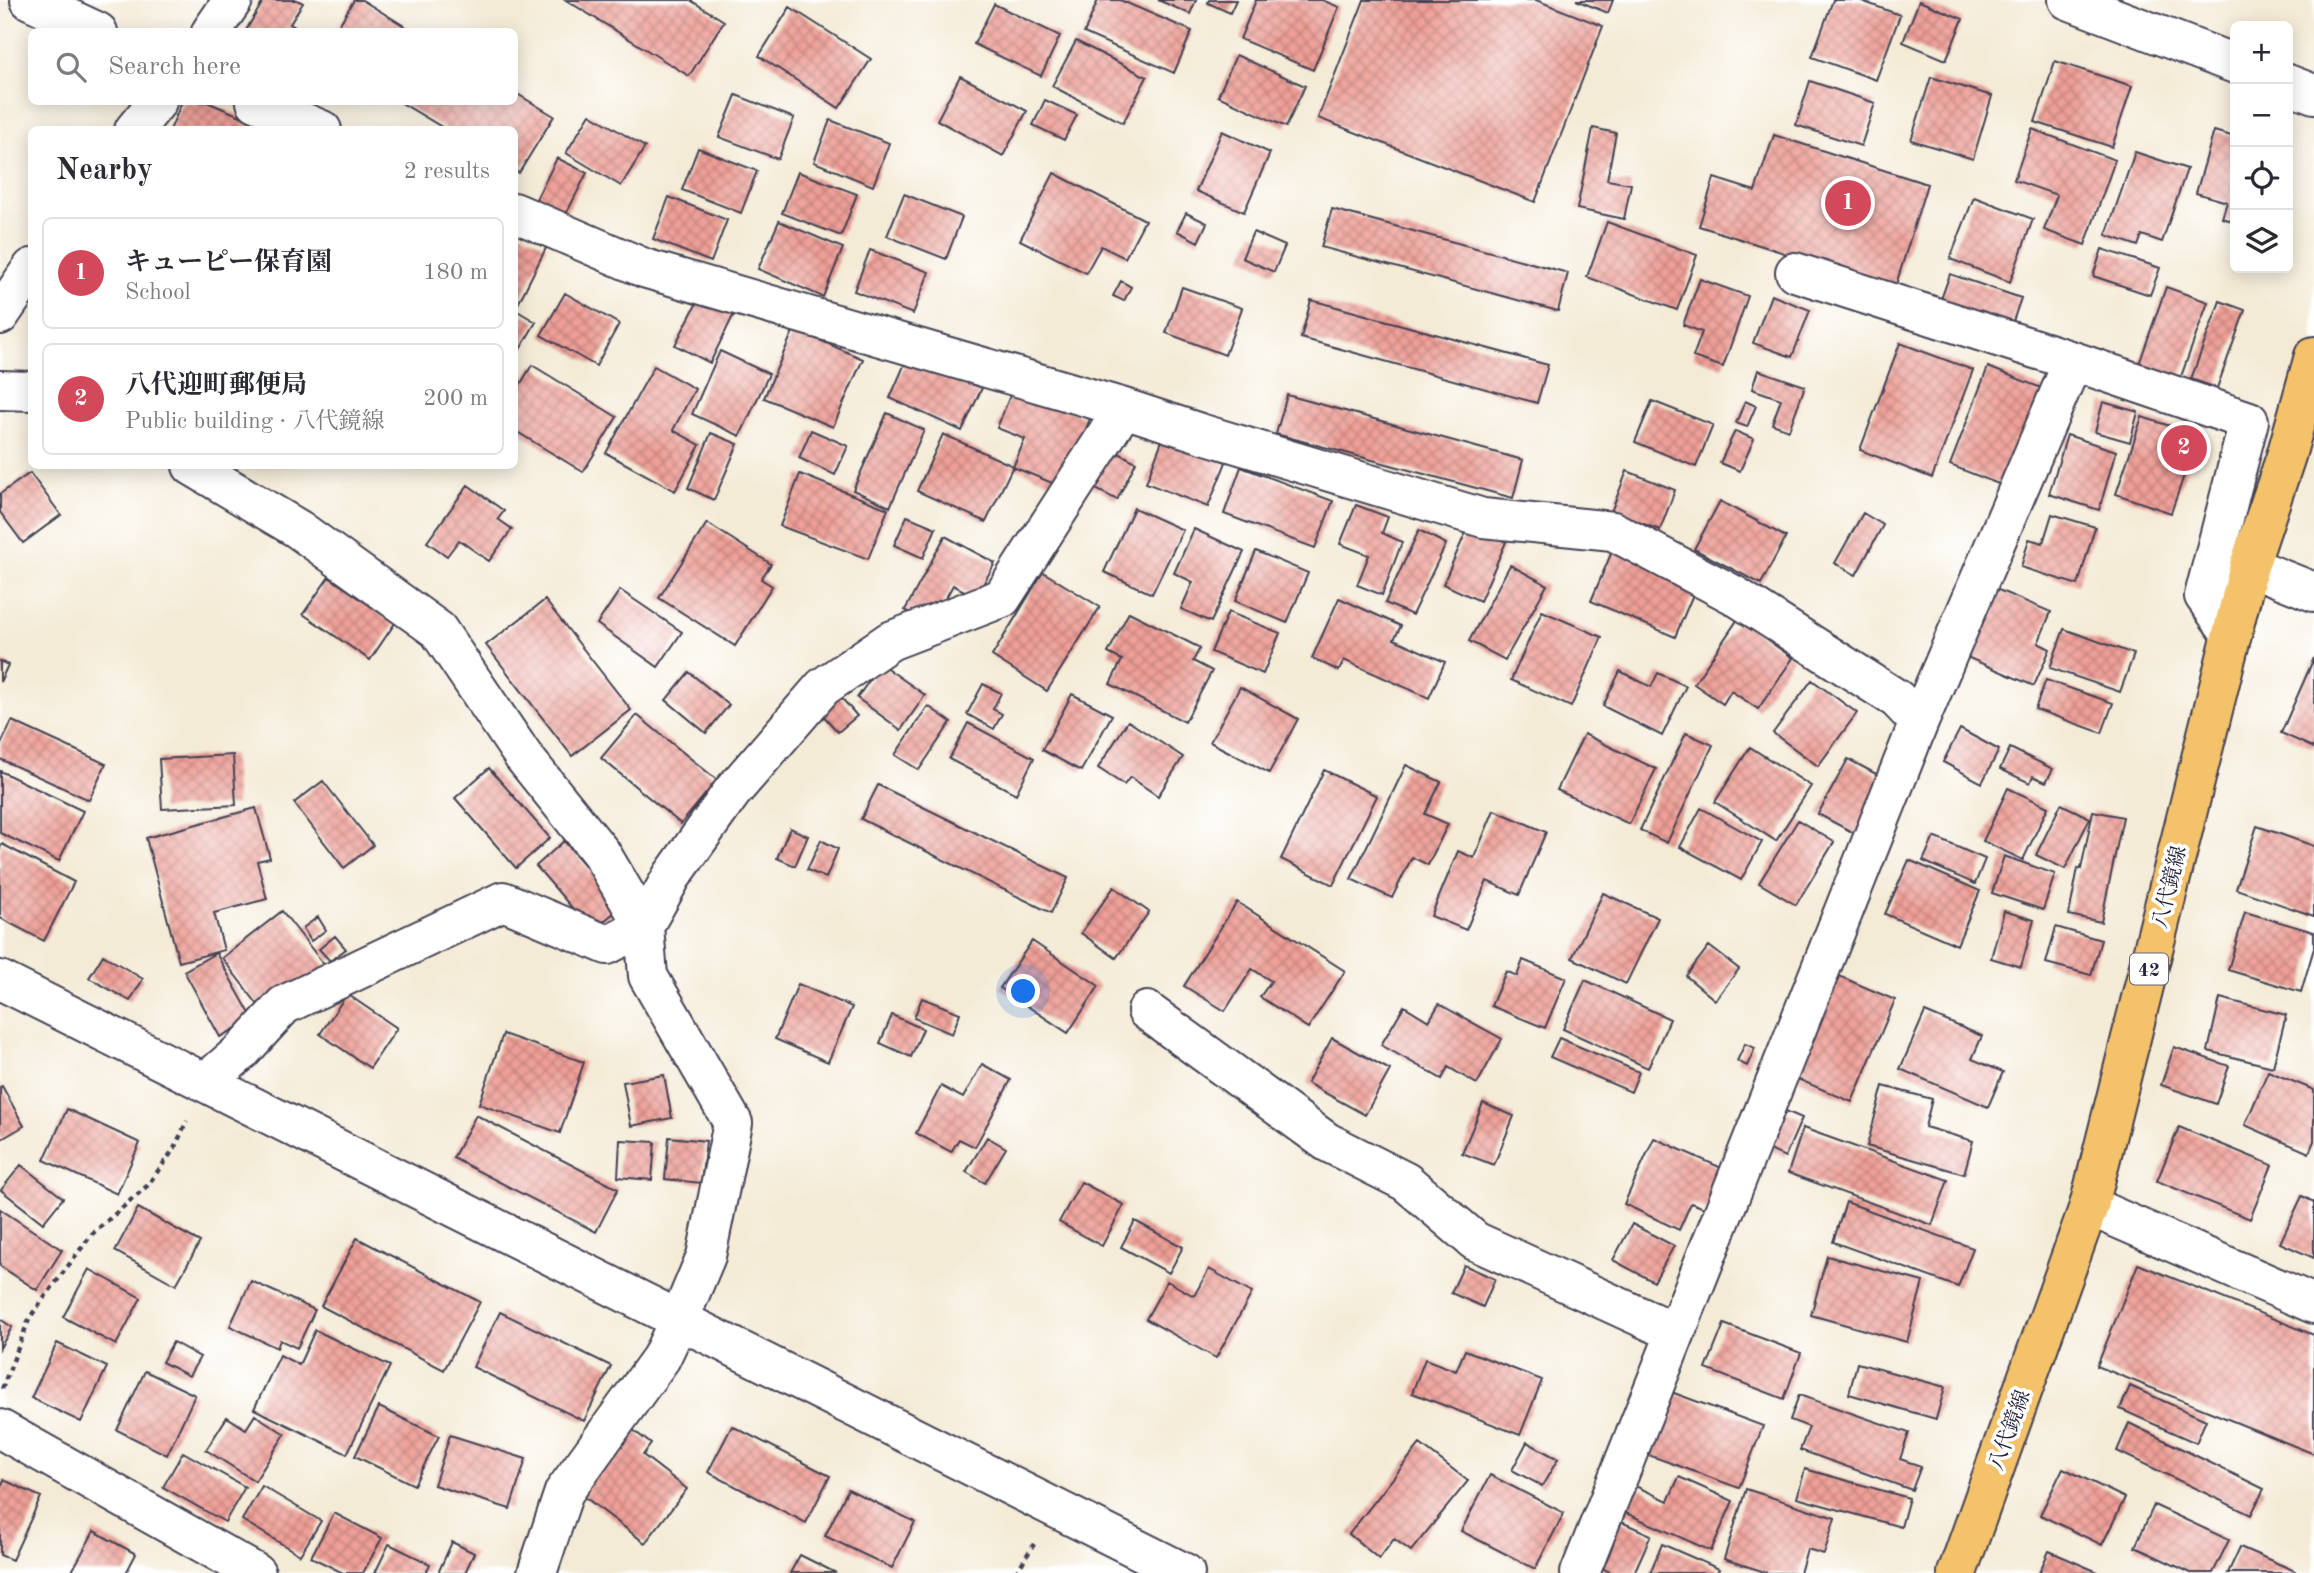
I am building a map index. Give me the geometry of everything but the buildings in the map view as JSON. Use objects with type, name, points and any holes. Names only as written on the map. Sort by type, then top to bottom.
[{"type":"main road","name":"八代鏡線","points":[[1957,1573],[2089,1206],[2249,566],[2286,456],[2314,356]]},
{"type":"street","points":[[30,0],[90,28]]},
{"type":"street","points":[[214,28],[233,0]]},
{"type":"street","points":[[2068,0],[2230,62]]},
{"type":"street","points":[[2293,86],[2314,94]]},
{"type":"street","points":[[137,126],[155,105]]},
{"type":"street","points":[[263,105],[313,126]]},
{"type":"street","points":[[518,214],[644,268],[1124,408],[1483,518],[1613,531],[1734,595],[1897,699],[1919,722]]},
{"type":"street","points":[[1795,272],[2074,361],[2249,421],[2204,596],[2232,635]]},
{"type":"street","points":[[0,315],[28,274]]},
{"type":"street","points":[[1580,1573],[1919,722],[2074,361]]},
{"type":"street","points":[[0,390],[28,391]]},
{"type":"street","points":[[206,1082],[242,1051],[284,1005],[503,901],[607,945],[644,926],[672,876],[732,792],[823,687],[891,641],[1002,598],[1124,408]]},
{"type":"street","points":[[197,469],[298,529],[438,630],[523,756],[601,853],[644,926],[648,976],[733,1123],[706,1256],[680,1318],[661,1358],[564,1492],[537,1573]]},
{"type":"street","points":[[2249,566],[2314,592]]},
{"type":"street","points":[[0,980],[1185,1573]]},
{"type":"street","points":[[1147,1011],[1327,1142],[1406,1182],[1475,1241],[1674,1332]]},
{"type":"street","points":[[2089,1206],[2314,1304]]},
{"type":"street","points":[[0,1429],[256,1573]]},
{"type":"path","points":[[0,1393],[30,1317],[92,1234],[147,1186],[174,1149],[206,1082]]},
{"type":"place","name":"キューピー保育園","points":[[1848,203]]},
{"type":"place","name":"八代迎町郵便局","points":[[2184,448]]}]
